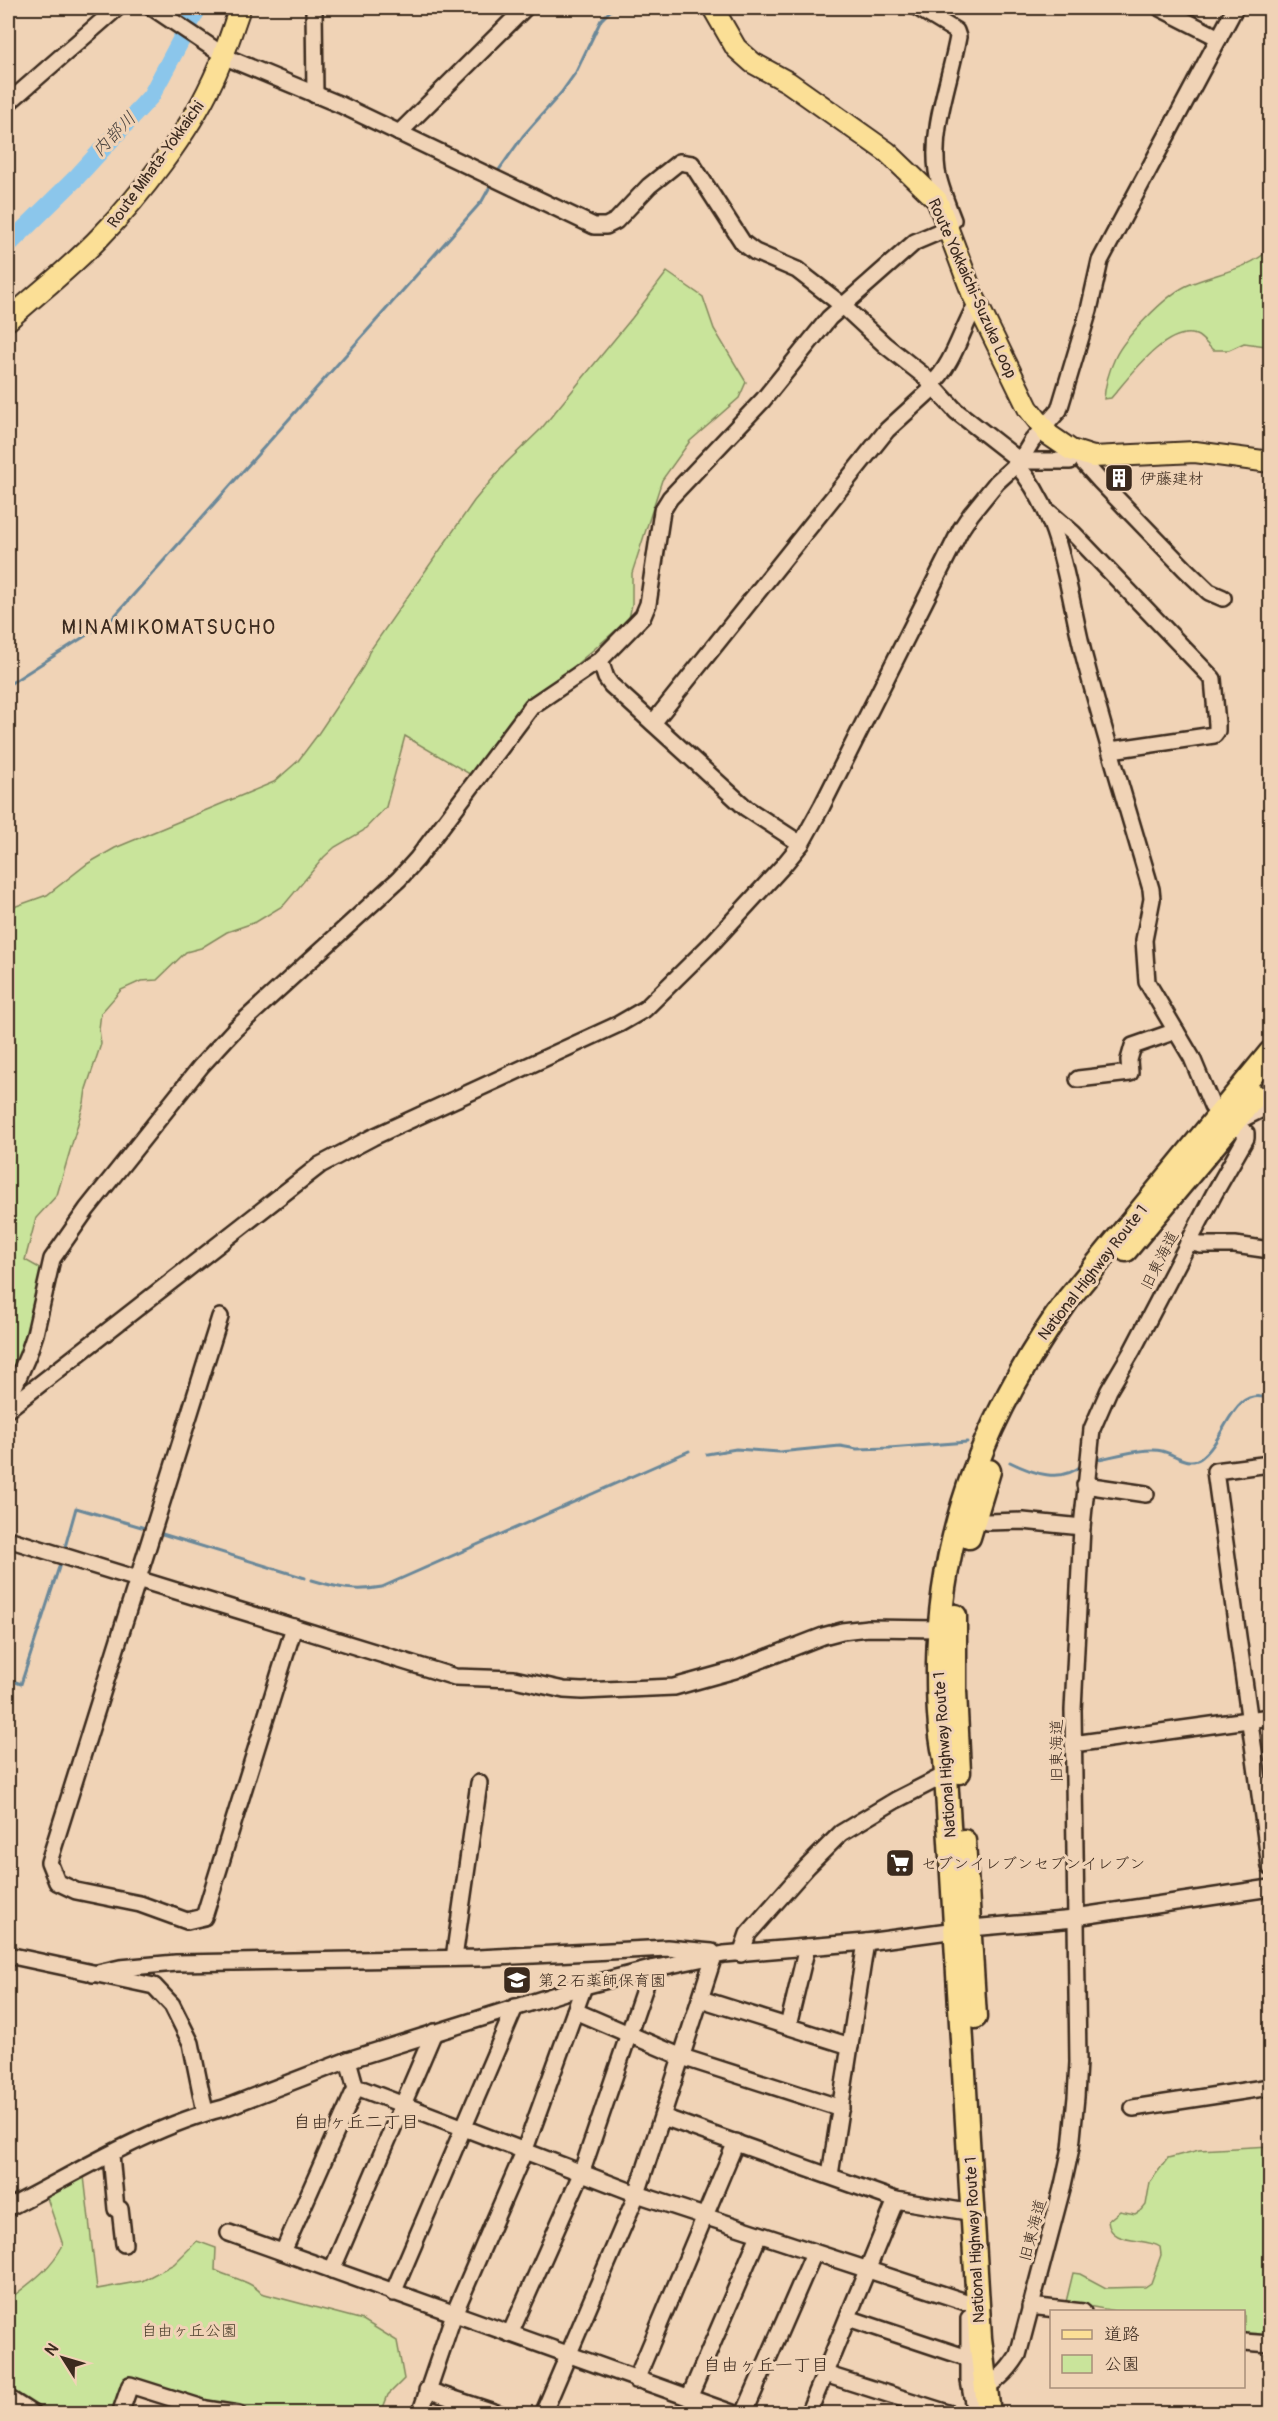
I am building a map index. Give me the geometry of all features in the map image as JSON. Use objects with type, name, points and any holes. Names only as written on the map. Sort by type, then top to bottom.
[{"type":"highway","name":"National Highway Route 1","points":[[1233,1124],[1270,1053]]},
{"type":"highway","name":"National Highway Route 1","points":[[952,1771],[938,1705],[939,1629],[948,1556],[964,1499],[1003,1402],[1051,1333],[1083,1280],[1233,1124],[1270,1077]]},
{"type":"highway","name":"National Highway Route 1","points":[[1005,2414],[992,2382],[974,2239],[962,1930],[952,1771],[955,1617],[960,1566],[992,1463],[1051,1333]]},
{"type":"highway","name":"National Highway Route 1","points":[[962,1930],[976,2039],[992,2382],[979,2412]]},
{"type":"main road","name":"Route Mihata-Yokkaichi","points":[[8,320],[117,219],[195,114],[213,82],[240,8]]},
{"type":"main road","name":"Route Yokkaichi-Suzuka Loop","points":[[713,8],[726,33],[743,55],[788,82],[886,152],[937,200],[977,303],[1028,408],[1042,428],[1060,444],[1080,454]]},
{"type":"main road","points":[[1080,454],[1093,457],[1195,452],[1270,462]]},
{"type":"street","points":[[8,103],[117,8]]},
{"type":"street","points":[[314,8],[315,95]]},
{"type":"street","points":[[399,133],[525,8]]},
{"type":"street","points":[[8,1401],[35,1334],[52,1259],[87,1209],[167,1108],[235,1029],[399,879],[417,859],[536,702],[600,660],[643,616],[648,604],[664,505],[763,400],[819,328],[915,242],[948,228],[953,220],[941,189],[936,153],[937,130],[958,37],[956,31],[918,8]]},
{"type":"street","points":[[1160,8],[1219,38]]},
{"type":"street","points":[[8,1409],[320,1165],[381,1133],[620,1024],[645,1008],[714,941],[801,844],[961,529],[997,482],[1018,462],[1042,428],[1059,410],[1089,310],[1100,261],[1235,8]]},
{"type":"street","points":[[156,9],[223,56],[399,133],[581,222],[600,227],[616,221],[649,186],[679,162],[692,164],[743,243],[755,252],[797,270],[842,305],[885,345],[923,375],[956,411],[1018,462],[1047,510],[1058,543],[1085,660],[1151,889],[1152,899],[1144,940],[1147,982],[1192,1058],[1212,1106],[1233,1124],[1260,1110],[1270,1098]]},
{"type":"street","points":[[653,723],[886,430],[932,387],[950,360],[977,303]]},
{"type":"street","points":[[1018,462],[1071,461],[1080,454],[1084,464],[1185,568],[1209,592],[1223,598]]},
{"type":"street","points":[[1047,510],[1213,679],[1217,724],[1217,731],[1214,735],[1111,750]]},
{"type":"street","points":[[600,660],[611,685],[746,808],[801,844]]},
{"type":"street","points":[[1078,1079],[1130,1073],[1129,1060],[1133,1046],[1176,1031]]},
{"type":"street","name":"旧東海道","points":[[992,2382],[1018,2355],[1071,2148],[1078,2062],[1073,1744],[1082,1527],[1090,1442],[1095,1419],[1188,1242],[1246,1138],[1233,1124]]},
{"type":"street","points":[[1188,1242],[1270,1250]]},
{"type":"street","points":[[220,1317],[49,1862],[57,1882],[76,1891],[141,1904],[187,1921],[204,1917],[294,1627]]},
{"type":"street","points":[[1270,1464],[1215,1471],[1270,1867]]},
{"type":"street","points":[[1085,1485],[1146,1494]]},
{"type":"street","points":[[974,1519],[987,1522],[1023,1521],[1082,1527]]},
{"type":"street","points":[[8,1539],[455,1677],[514,1679],[564,1690],[674,1687],[735,1670],[823,1636],[868,1628],[939,1629]]},
{"type":"street","points":[[1073,1744],[1270,1717]]},
{"type":"street","points":[[741,1954],[747,1934],[841,1833],[952,1771]]},
{"type":"street","points":[[454,1958],[479,1783]]},
{"type":"street","points":[[8,2208],[111,2155],[205,2112],[224,2108],[348,2060],[434,2032],[584,1986],[651,1969],[719,1955],[866,1942],[1076,1918],[1270,1888]]},
{"type":"street","points":[[830,2175],[866,1942]]},
{"type":"street","points":[[788,2026],[807,1947]]},
{"type":"street","points":[[93,1974],[120,1968],[176,1963],[454,1958],[667,1948],[719,1955]]},
{"type":"street","points":[[8,1955],[154,1986],[172,2004],[191,2043],[205,2112]]},
{"type":"street","points":[[543,2414],[637,2194],[701,1999],[719,1955]]},
{"type":"street","points":[[510,2334],[581,2174],[651,1969]]},
{"type":"street","points":[[420,2414],[454,2314],[524,2152],[584,1986]]},
{"type":"street","points":[[701,1999],[850,2046]]},
{"type":"street","points":[[393,2293],[515,2007]]},
{"type":"street","points":[[575,2012],[682,2057],[841,2108]]},
{"type":"street","points":[[332,2270],[434,2032]]},
{"type":"street","points":[[283,2252],[356,2089],[348,2060]]},
{"type":"street","points":[[1133,2108],[1270,2087]]},
{"type":"street","points":[[356,2089],[362,2089],[637,2194],[969,2303]]},
{"type":"street","points":[[663,2117],[896,2200],[973,2213]]},
{"type":"street","points":[[636,2380],[736,2142]]},
{"type":"street","points":[[111,2155],[116,2209],[120,2210],[124,2244]]},
{"type":"street","points":[[808,2414],[896,2200]]},
{"type":"street","points":[[229,2234],[735,2414]]},
{"type":"street","points":[[688,2398],[759,2235]]},
{"type":"street","points":[[974,2239],[968,2358],[979,2412]]},
{"type":"street","points":[[744,2414],[814,2253]]},
{"type":"street","points":[[1030,2306],[1065,2310]]},
{"type":"street","points":[[848,2318],[968,2358]]},
{"type":"street","points":[[1245,2342],[1270,2344]]},
{"type":"street","points":[[825,2374],[951,2414]]},
{"type":"street","points":[[120,2414],[130,2385],[206,2409],[238,2414]]},
{"type":"street","points":[[427,2390],[500,2414]]},
{"type":"street","points":[[8,2398],[33,2414]]},
{"type":"green space","points":[[1270,249],[1270,341],[1266,346],[1244,343],[1229,350],[1213,350],[1196,335],[1184,334],[1160,346],[1137,367],[1111,398],[1104,399],[1109,373],[1115,358],[1136,329],[1157,308],[1186,286],[1241,267]]},
{"type":"green space","points":[[667,272],[703,297],[714,329],[746,382],[739,398],[690,441],[662,480],[632,573],[632,604],[629,619],[564,675],[526,703],[473,776],[405,736],[386,807],[363,831],[335,847],[324,857],[284,905],[256,922],[227,932],[201,948],[186,952],[157,980],[141,981],[121,990],[101,1013],[99,1029],[101,1044],[86,1089],[57,1195],[36,1218],[25,1260],[43,1270],[26,1346],[8,1379],[8,909],[47,895],[87,864],[115,848],[274,782],[298,761],[363,667],[369,652],[474,501],[505,464],[541,429]]},
{"type":"green space","points":[[1270,2146],[1270,2337],[1245,2337],[1245,2310],[1110,2310],[1066,2302],[1073,2273],[1080,2274],[1106,2288],[1145,2287],[1151,2283],[1161,2255],[1160,2247],[1121,2238],[1110,2229],[1108,2221],[1120,2211],[1135,2214],[1142,2210],[1146,2205],[1150,2182],[1168,2158],[1199,2150]]},
{"type":"green space","name":"自由ヶ丘公園","points":[[84,2176],[97,2289],[142,2281],[174,2264],[197,2241],[216,2248],[215,2270],[246,2282],[261,2293],[363,2320],[397,2341],[404,2379],[388,2395],[383,2408],[386,2414],[270,2413],[196,2399],[127,2378],[115,2413],[45,2413],[8,2392],[8,2300],[46,2269],[63,2245],[46,2195]]},
{"type":"waterway","name":"内部川","points":[[8,245],[75,179],[151,96],[198,8]]},
{"type":"waterway","points":[[496,174],[523,136],[561,93],[576,72],[601,20],[613,8]]},
{"type":"waterway","points":[[8,685],[112,619],[482,201],[492,183]]},
{"type":"waterway","points":[[1094,1460],[1155,1450],[1186,1461],[1196,1460],[1210,1449],[1238,1406],[1246,1399],[1257,1396],[1270,1399]]},
{"type":"waterway","points":[[707,1454],[736,1449],[779,1452],[840,1446],[857,1449],[889,1448],[967,1442]]},
{"type":"waterway","points":[[312,1580],[347,1588],[382,1587],[689,1451]]},
{"type":"waterway","points":[[1010,1462],[1046,1475],[1065,1474],[1082,1465]]},
{"type":"waterway","points":[[65,1547],[76,1508],[145,1528]]},
{"type":"waterway","points":[[159,1533],[305,1578]]},
{"type":"waterway","points":[[8,1679],[21,1684],[60,1564]]},
{"type":"place","name":"伊藤建材","points":[[1119,478]]},
{"type":"place","name":"セブンイレブンセブンイレブン","points":[[900,1863]]},
{"type":"place","name":"第２石薬師保育園","points":[[517,1980]]},
{"type":"district","name":"MINAMIKOMATSUCHO","points":[[169,627]]},
{"type":"district","name":"自由ヶ丘二丁目","points":[[356,2122]]},
{"type":"district","name":"自由ヶ丘一丁目","points":[[766,2365]]}]
